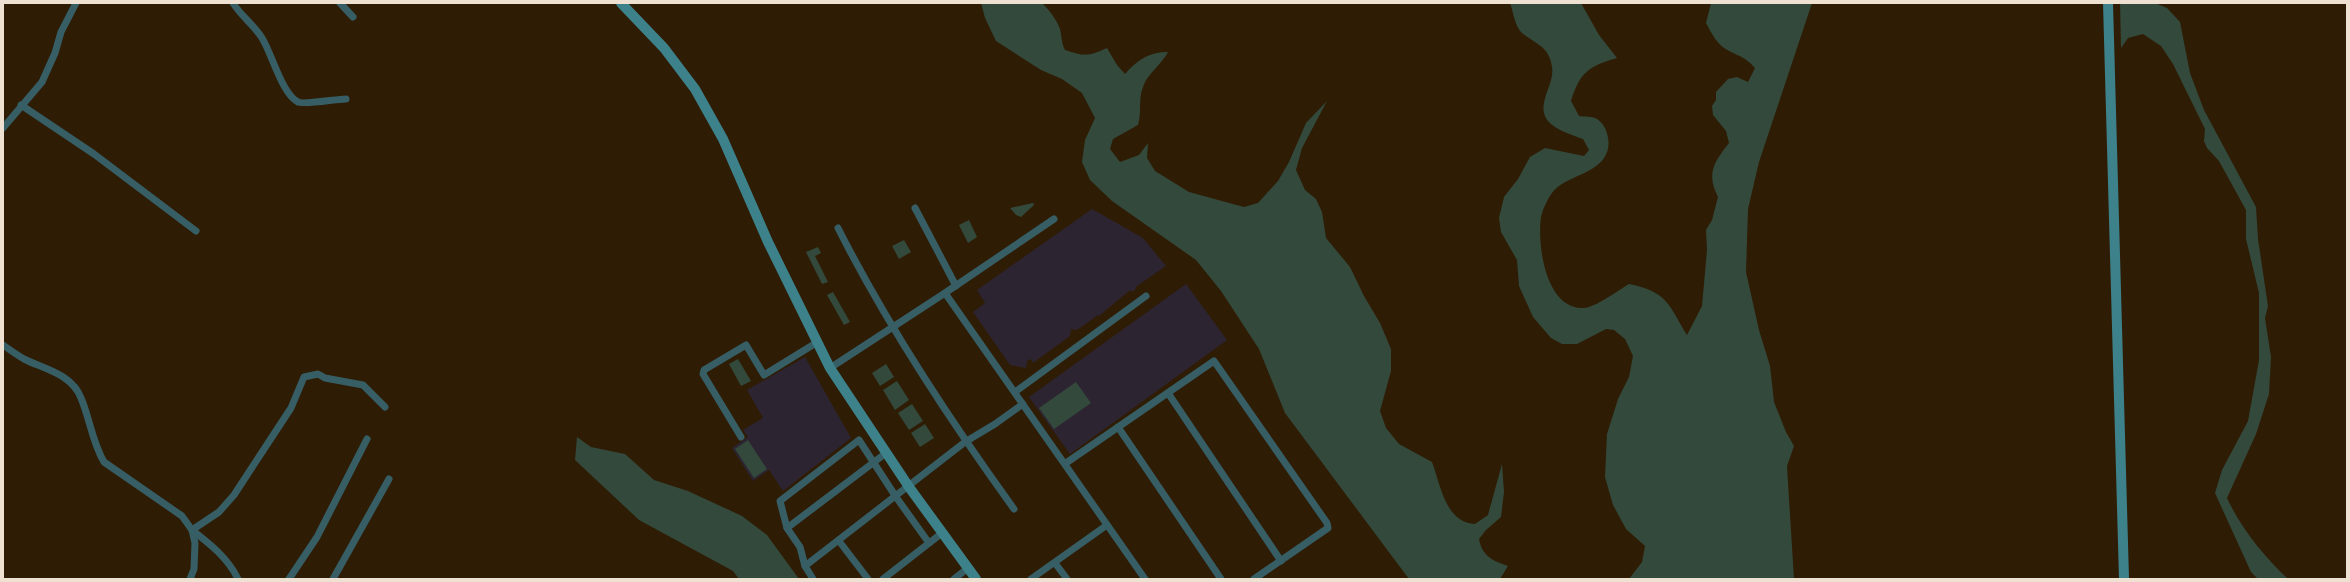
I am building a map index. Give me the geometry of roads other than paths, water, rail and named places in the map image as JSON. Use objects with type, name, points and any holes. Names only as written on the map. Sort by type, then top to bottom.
[{"type":"main road","points":[[621,3],[644,25],[680,68],[710,113],[816,343],[830,368],[909,487],[976,579]]},
{"type":"main road","points":[[2108,3],[2124,579]]},
{"type":"street","points":[[3,128],[42,82],[55,53],[61,32],[76,3]]},
{"type":"street","points":[[233,3],[240,14],[262,38],[285,86],[298,103],[305,104],[327,100],[346,99]]},
{"type":"street","points":[[340,3],[353,17]]},
{"type":"street","points":[[21,105],[94,154],[196,231]]},
{"type":"street","points":[[915,208],[956,286]]},
{"type":"street","points":[[830,368],[956,286],[1054,219]]},
{"type":"street","points":[[838,228],[892,328],[965,442],[1014,509]]},
{"type":"street","points":[[945,293],[1066,463],[1145,579]]},
{"type":"street","points":[[1014,392],[1146,296]]},
{"type":"street","points":[[741,437],[703,374],[704,370],[746,345],[764,375],[816,343]]},
{"type":"street","points":[[3,345],[23,358],[58,374],[72,383],[81,396],[96,450],[104,462],[182,516],[192,530],[214,547],[233,568],[238,579]]},
{"type":"street","points":[[1066,463],[1214,361],[1327,523],[1328,528],[1325,532],[1254,579]]},
{"type":"street","points":[[192,530],[219,512],[234,495],[291,408],[304,377],[318,374],[325,378],[363,384],[385,407]]},
{"type":"street","points":[[1168,393],[1281,561]]},
{"type":"street","points":[[805,566],[909,487],[965,442],[995,424],[1023,404]]},
{"type":"street","points":[[1118,427],[1221,579]]},
{"type":"street","points":[[289,579],[317,536],[367,439]]},
{"type":"street","points":[[813,579],[805,566],[800,547],[787,528],[780,501],[859,440],[896,497],[929,543]]},
{"type":"street","points":[[787,528],[886,453]]},
{"type":"street","points":[[333,579],[389,479]]},
{"type":"street","points":[[1031,579],[1107,525]]},
{"type":"street","points":[[190,579],[194,569],[195,543],[192,530]]},
{"type":"street","points":[[883,579],[942,533]]},
{"type":"street","points":[[839,541],[868,579]]},
{"type":"street","points":[[1055,562],[1067,579]]},
{"type":"street","points":[[954,579],[968,568]]}]
